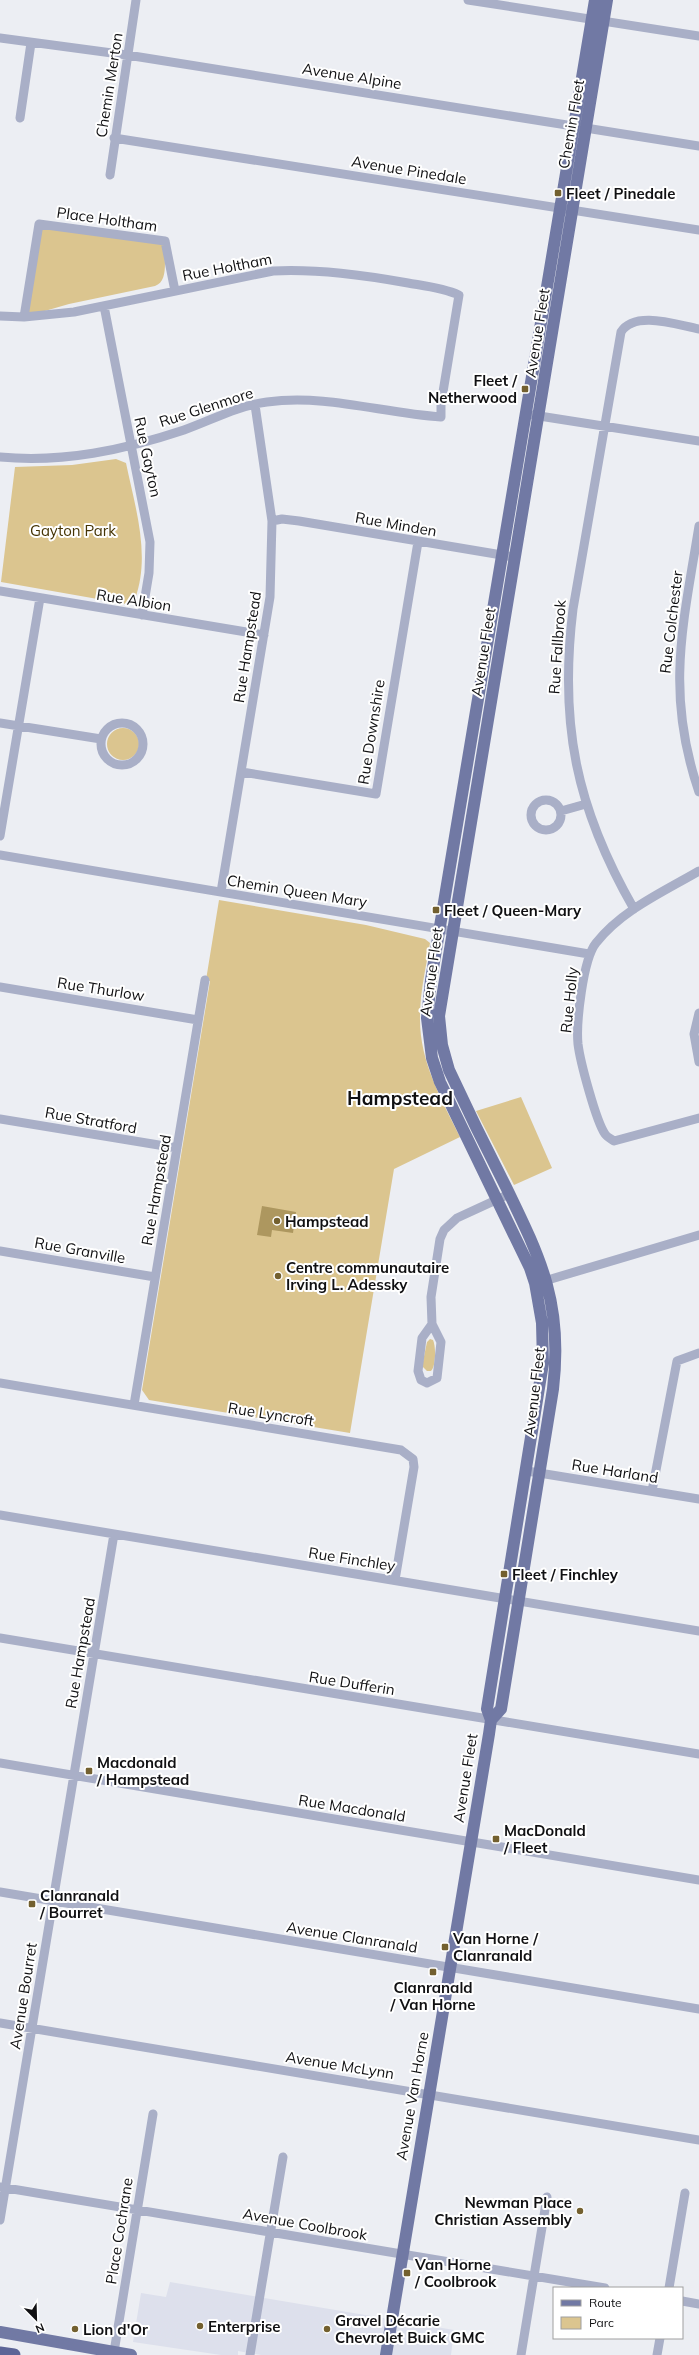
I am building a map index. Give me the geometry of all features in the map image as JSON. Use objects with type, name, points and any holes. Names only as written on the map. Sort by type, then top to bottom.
[{"type":"highway","points":[[0,2353],[14,2355]]},
{"type":"main road","name":"Chemin Fleet","points":[[566,209],[587,128],[598,21],[595,0]]},
{"type":"main road","name":"Chemin Fleet","points":[[559,252],[566,209],[575,126],[598,21],[607,0]]},
{"type":"main road","name":"Avenue Fleet","points":[[471,1842],[491,1720],[487,1709],[539,1473],[555,1369],[555,1328],[541,1282],[449,1070],[442,1045],[439,1016],[509,556],[527,414],[559,252]]},
{"type":"main road","name":"Avenue Fleet","points":[[504,1196],[440,1082],[432,1058],[427,1018],[440,928],[509,556],[540,416],[559,252]]},
{"type":"main road","name":"Avenue Fleet","points":[[512,1600],[527,1471],[543,1363],[541,1282]]},
{"type":"main road","name":"Avenue Van Horne","points":[[386,2355],[471,1842]]},
{"type":"main road","points":[[0,2332],[132,2355]]},
{"type":"street","name":"Chemin Merton","points":[[110,175],[114,138],[136,0]]},
{"type":"street","points":[[468,0],[699,36]]},
{"type":"street","name":"Avenue Alpine","points":[[0,38],[127,55],[699,146]]},
{"type":"street","points":[[20,118],[31,43]]},
{"type":"street","name":"Avenue Pinedale","points":[[114,138],[699,230]]},
{"type":"street","name":"Place Holtham","points":[[24,316],[39,224],[165,241],[175,291]]},
{"type":"street","name":"Rue Holtham","points":[[0,316],[24,316],[74,312],[273,271],[312,270],[389,279],[444,290],[459,295]]},
{"type":"street","name":"Rue Glenmore","points":[[0,457],[32,459],[64,457],[132,446],[255,404],[283,401],[328,401],[441,417],[441,404],[459,295]]},
{"type":"street","name":"Rue Gayton","points":[[104,306],[150,542],[149,572],[142,615]]},
{"type":"street","name":"Rue Fallbrook","points":[[634,909],[610,865],[586,804],[575,758],[569,718],[568,652],[573,609],[619,338],[624,327],[633,321],[644,320],[699,329]]},
{"type":"street","name":"Rue Hampstead","points":[[221,892],[242,772],[271,584],[272,521],[255,404]]},
{"type":"street","points":[[527,414],[699,441]]},
{"type":"street","name":"Rue Minden","points":[[272,521],[282,519],[299,521],[509,556]]},
{"type":"street","name":"Rue Colchester","points":[[699,526],[680,642],[678,683],[684,736],[699,792]]},
{"type":"street","name":"Rue Downshire","points":[[242,772],[376,794],[418,542]]},
{"type":"street","name":"Rue Albion","points":[[0,591],[264,635]]},
{"type":"street","points":[[0,836],[40,598]]},
{"type":"street","points":[[0,723],[101,739]]},
{"type":"street","points":[[121,723],[128,724],[139,732],[143,745],[142,752],[132,762],[119,765],[106,759],[100,746],[101,739],[108,727],[121,723]]},
{"type":"street","points":[[561,811],[586,804]]},
{"type":"street","name":"Chemin Queen Mary","points":[[0,855],[589,954]]},
{"type":"street","name":"Rue Holly","points":[[699,871],[634,909],[609,927],[594,945],[589,954],[579,1013],[578,1043],[584,1070],[605,1135],[614,1141],[699,1118]]},
{"type":"street","name":"Rue Hampstead","points":[[134,1405],[205,980]]},
{"type":"street","name":"Rue Thurlow","points":[[0,987],[198,1020]]},
{"type":"street","points":[[699,1013],[694,1034],[699,1062]]},
{"type":"street","name":"Rue Stratford","points":[[0,1119],[177,1148]]},
{"type":"street","points":[[432,1324],[422,1338],[418,1371],[421,1380],[428,1383],[437,1378],[441,1342],[432,1324],[431,1297],[440,1239],[444,1230],[457,1218],[504,1196]]},
{"type":"street","points":[[541,1282],[699,1235]]},
{"type":"street","name":"Rue Granville","points":[[0,1251],[155,1277]]},
{"type":"street","points":[[652,1491],[676,1361],[699,1353]]},
{"type":"street","name":"Rue Lyncroft","points":[[0,1383],[395,1449],[408,1454],[413,1459],[414,1467],[395,1580]]},
{"type":"street","name":"Rue Harland","points":[[527,1471],[699,1500]]},
{"type":"street","name":"Rue Finchley","points":[[0,1515],[699,1631]]},
{"type":"street","name":"Rue Hampstead","points":[[74,1776],[114,1534]]},
{"type":"street","name":"Rue Dufferin","points":[[0,1638],[699,1754]]},
{"type":"street","name":"Rue Macdonald","points":[[0,1763],[699,1880]]},
{"type":"street","name":"Avenue Bourret","points":[[0,2220],[3,2187],[32,2029],[74,1776]]},
{"type":"street","name":"Avenue Clanranald","points":[[0,1892],[699,2009]]},
{"type":"street","name":"Avenue McLynn","points":[[0,2024],[32,2029],[45,2029],[699,2140]]},
{"type":"street","name":"Place Cochrane","points":[[114,2352],[153,2114]]},
{"type":"street","points":[[250,2355],[283,2157]]},
{"type":"street","name":"Avenue Coolbrook","points":[[3,2187],[599,2287]]},
{"type":"street","points":[[669,2287],[685,2193]]},
{"type":"street","points":[[520,2355],[547,2196]]},
{"type":"street","points":[[683,2302],[699,2304]]},
{"type":"street","points":[[657,2355],[660,2339]]},
{"type":"shaded area","name":"Hampstead","points":[[262,1206],[296,1212],[293,1233],[272,1230],[271,1237],[257,1235]]},
{"type":"shaded area","points":[[170,2282],[454,2330],[451,2355],[261,2355],[238,2351],[238,2355],[221,2355],[133,2342],[141,2293],[166,2297]]},
{"type":"green space","points":[[39,224],[165,241],[165,267],[163,279],[155,286],[69,304],[24,317]]},
{"type":"green space","name":"Gayton Park","points":[[116,459],[126,463],[140,531],[142,565],[140,582],[135,599],[126,604],[1,582],[15,467],[72,465]]},
{"type":"green space","points":[[120,728],[126,728],[136,735],[139,744],[138,750],[132,757],[126,760],[120,760],[110,753],[107,747],[107,741],[114,731]]},
{"type":"green space","points":[[219,900],[366,925],[425,939],[430,943],[421,998],[420,1016],[423,1048],[432,1079],[460,1137],[394,1169],[350,1433],[149,1400],[142,1390],[210,981],[206,980]]},
{"type":"green space","points":[[521,1097],[552,1168],[514,1185],[476,1111]]},
{"type":"green space","points":[[430,1339],[433,1340],[434,1343],[435,1361],[431,1371],[427,1371],[422,1366],[427,1342]]},
{"type":"place","name":"Fleet / Pinedale","points":[[558,193]]},
{"type":"place","name":"Fleet / Netherwood","points":[[525,389]]},
{"type":"place","name":"Fleet / Queen-Mary","points":[[436,910]]},
{"type":"place","name":"Hampstead","points":[[277,1221]]},
{"type":"place","name":"Centre communautaire Irving L. Adessky","points":[[278,1276]]},
{"type":"place","name":"Fleet / Finchley","points":[[504,1574]]},
{"type":"place","name":"Macdonald / Hampstead","points":[[89,1771]]},
{"type":"place","name":"MacDonald / Fleet","points":[[496,1839]]},
{"type":"place","name":"Clanranald / Bourret","points":[[32,1904]]},
{"type":"place","name":"Van Horne / Clanranald","points":[[445,1947]]},
{"type":"place","name":"Clanranald / Van Horne","points":[[433,1972]]},
{"type":"place","name":"Newman Place Christian Assembly","points":[[580,2211]]},
{"type":"place","name":"Van Horne / Coolbrook","points":[[407,2273]]},
{"type":"place","name":"Enterprise","points":[[200,2326]]},
{"type":"place","name":"Lion d'Or","points":[[75,2329]]},
{"type":"place","name":"Gravel Décarie Chevrolet Buick GMC","points":[[327,2329]]},
{"type":"district","name":"Hampstead","points":[[400,1098]]}]
